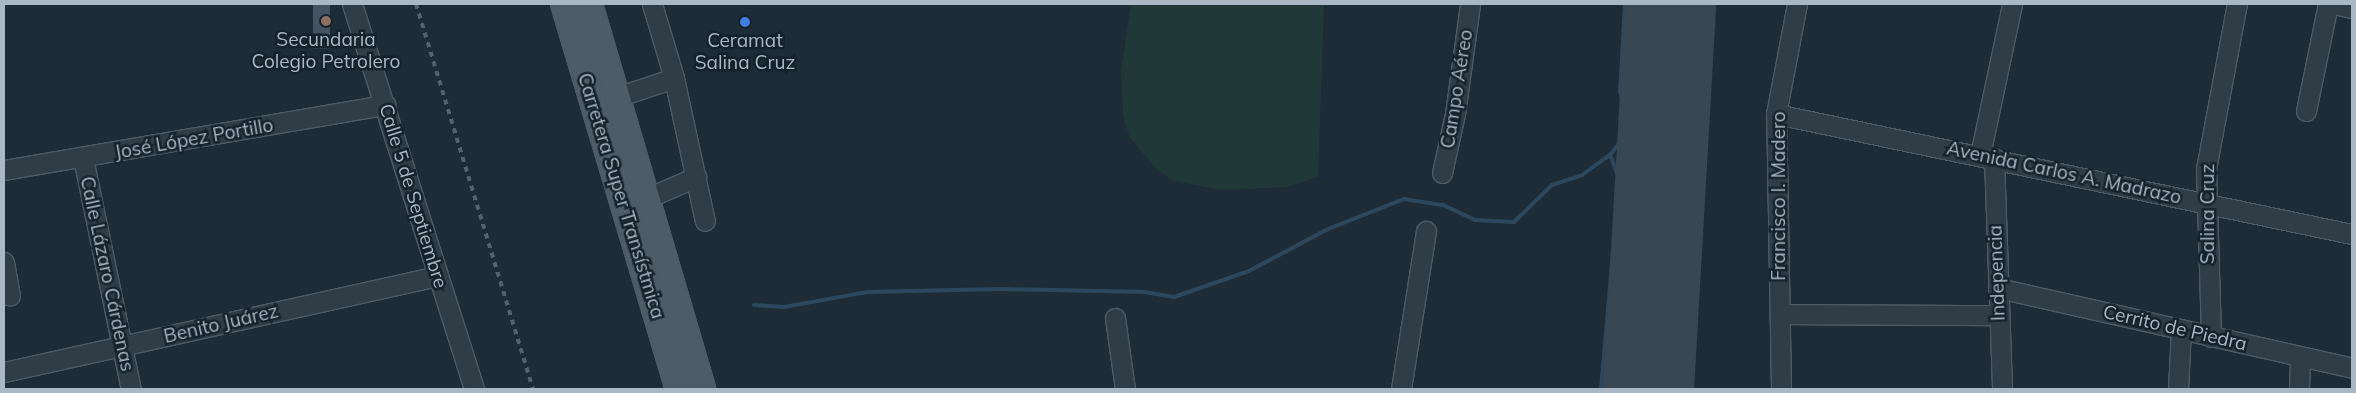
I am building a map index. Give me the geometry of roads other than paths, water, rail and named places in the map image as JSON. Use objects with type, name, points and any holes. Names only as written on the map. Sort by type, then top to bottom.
[{"type":"main road","name":"Carretera Super Transístmica","points":[[563,4],[678,389]]},
{"type":"main road","name":"Carretera Super Transístmica","points":[[590,4],[645,199],[703,389]]},
{"type":"street","name":"Calle 5 de Septiembre","points":[[352,4],[474,389]]},
{"type":"street","points":[[652,4],[674,78],[705,221]]},
{"type":"street","name":"Campo Aéreo","points":[[1442,173],[1470,4]]},
{"type":"street","name":"Francisco I. Madero","points":[[1781,389],[1776,114],[1797,4]]},
{"type":"street","name":"Indepencia","points":[[2002,389],[1998,288],[1987,156],[2012,4]]},
{"type":"street","name":"Salina Cruz","points":[[2210,337],[2206,169],[2237,4]]},
{"type":"street","points":[[2306,111],[2328,4]]},
{"type":"street","points":[[2334,4],[2352,8]]},
{"type":"street","points":[[617,97],[674,78]]},
{"type":"street","name":"José López Portillo","points":[[4,170],[385,106]]},
{"type":"street","name":"Avenida Carlos A. Madrazo","points":[[1776,114],[1987,156],[2352,234]]},
{"type":"street","name":"Calle Lázaro Cárdenas","points":[[83,158],[131,389]]},
{"type":"street","points":[[645,199],[696,176]]},
{"type":"street","points":[[1401,389],[1426,231]]},
{"type":"street","points":[[4,262],[10,295],[4,294]]},
{"type":"street","name":"Benito Juárez","points":[[4,372],[438,276]]},
{"type":"street","name":"Cerrito de Piedra","points":[[1998,288],[2352,368]]},
{"type":"street","points":[[1780,314],[1999,315]]},
{"type":"street","points":[[1115,318],[1125,389]]},
{"type":"street","points":[[2178,389],[2181,329]]},
{"type":"street","points":[[2299,389],[2300,357]]},
{"type":"waterway","points":[[1601,389],[1613,251],[1619,224],[1630,206],[1610,155],[1630,129],[1620,92],[1625,4]]},
{"type":"waterway","points":[[754,305],[784,307],[867,292],[1000,289],[1145,292],[1174,297],[1249,271],[1328,229],[1404,199],[1443,205],[1475,220],[1514,222],[1552,185],[1582,175],[1610,155]]},
{"type":"railway","points":[[416,4],[533,389]]},
{"type":"place","name":"Secundaria Colegio Petrolero","points":[[326,21]]},
{"type":"place","name":"Ceramat Salina Cruz","points":[[745,22]]}]
